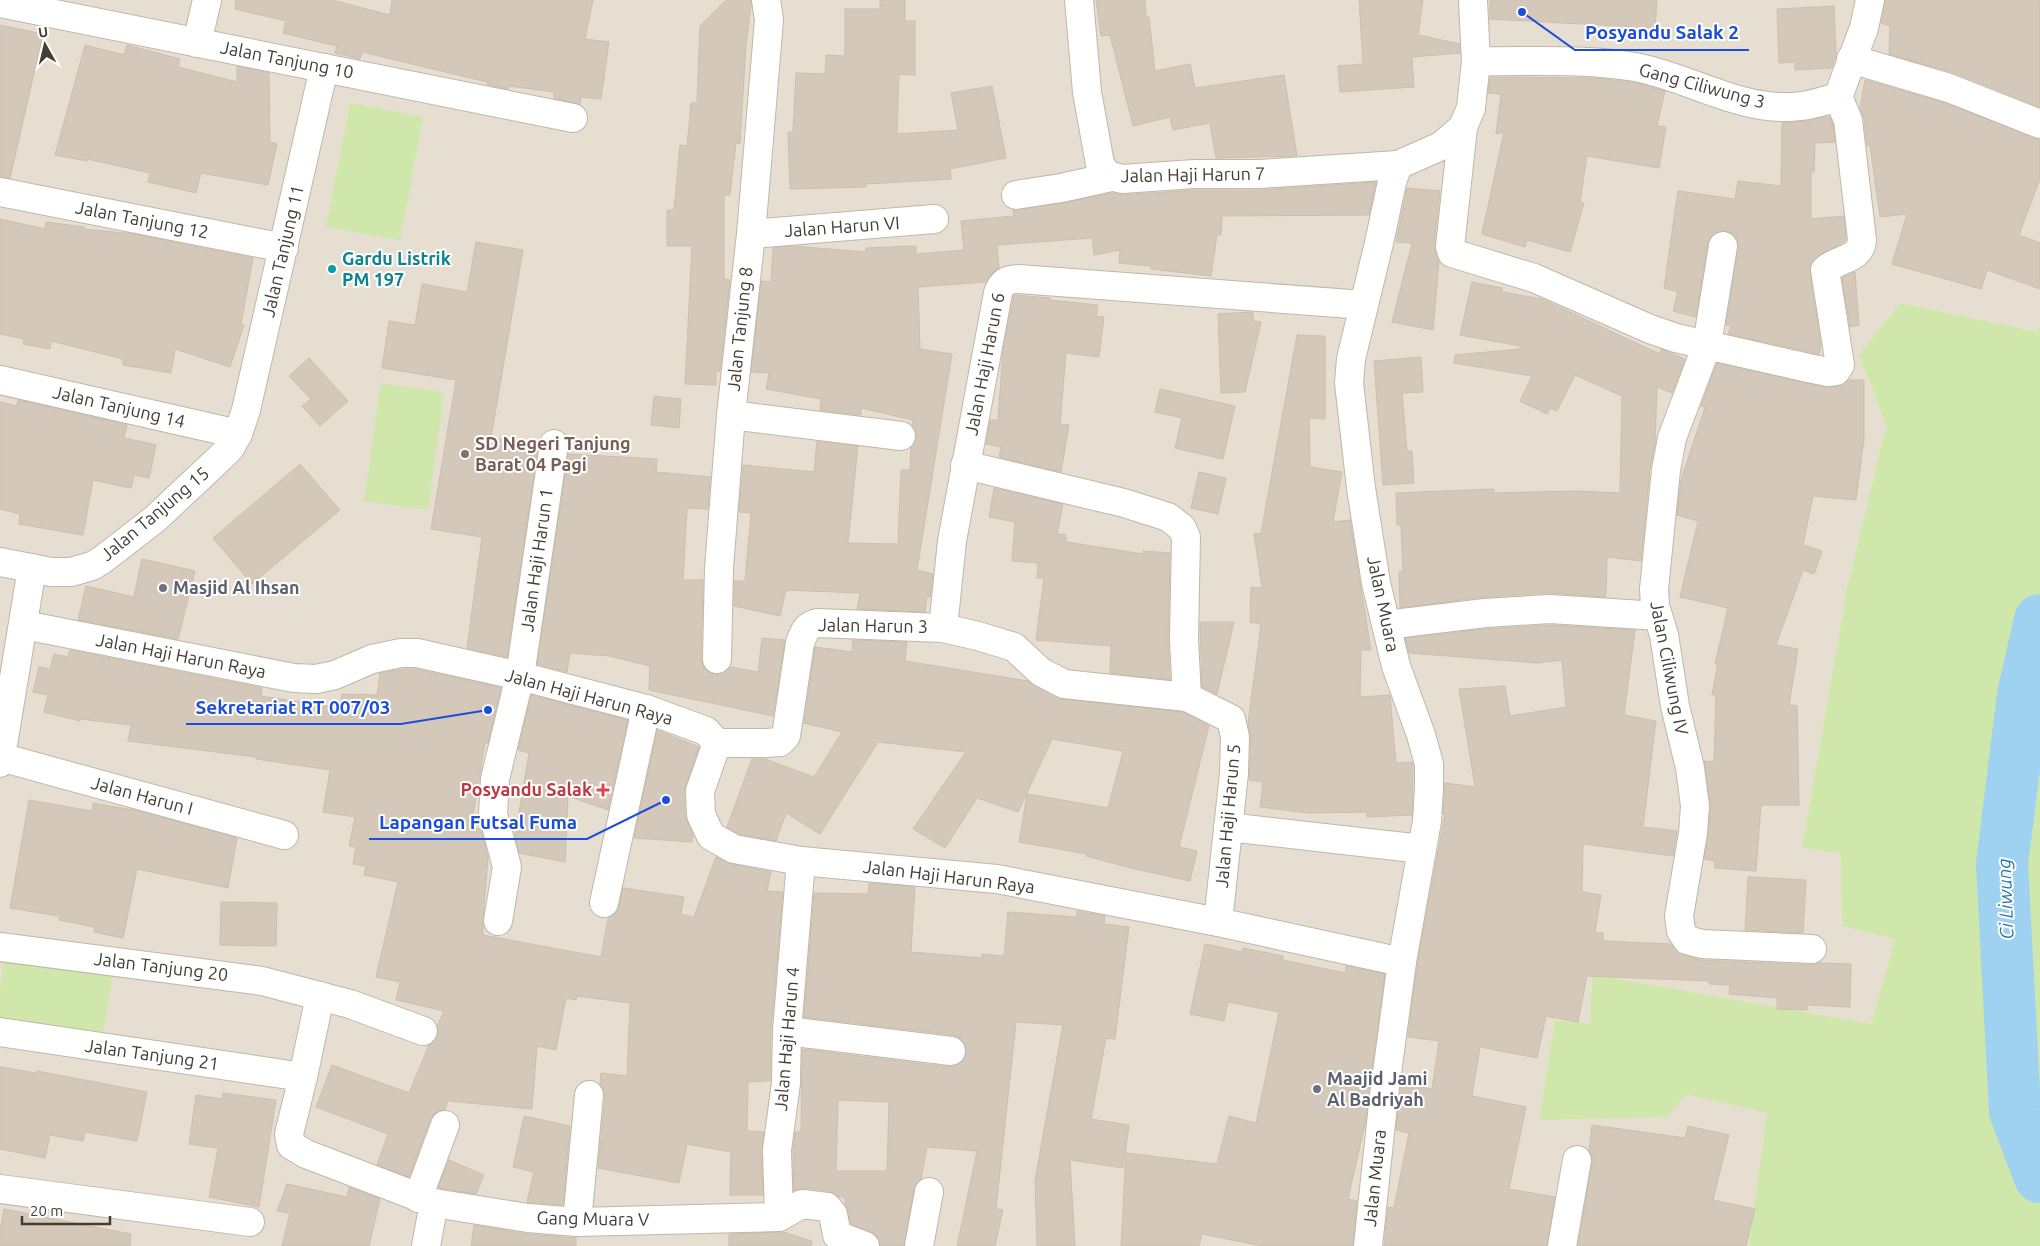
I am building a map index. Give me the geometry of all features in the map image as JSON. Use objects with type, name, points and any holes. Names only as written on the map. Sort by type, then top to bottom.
[{"type":"street","points":[[197,42],[207,0]]},
{"type":"street","name":"Jalan Tanjung 8","points":[[717,658],[719,568],[731,415],[751,234],[769,20],[766,0]]},
{"type":"street","name":"Jalan Haji Harun 7","points":[[1079,0],[1087,92],[1095,143],[1100,164],[1111,177],[1122,179],[1194,174],[1259,174],[1398,165]]},
{"type":"street","points":[[1473,0],[1476,61],[1471,108],[1463,126],[1450,247],[1452,253],[1534,278],[1650,329],[1707,345],[1828,372],[1836,371],[1840,365],[1825,270],[1857,254],[1862,247],[1848,120],[1838,97],[1864,28],[1870,0]]},
{"type":"street","name":"Jalan Tanjung 10","points":[[0,3],[573,118]]},
{"type":"street","points":[[1851,59],[1949,88],[2040,124]]},
{"type":"street","name":"Gang Ciliwung 3","points":[[1476,61],[1596,62],[1635,67],[1665,74],[1752,104],[1800,106],[1838,97]]},
{"type":"street","name":"Jalan Tanjung 11","points":[[238,434],[246,410],[324,68]]},
{"type":"street","points":[[1398,165],[1441,146],[1463,126]]},
{"type":"street","name":"Jalan Muara","points":[[1368,1246],[1382,1113],[1402,962],[1427,821],[1429,764],[1396,666],[1376,583],[1361,488],[1349,382],[1351,359],[1392,182],[1398,165]]},
{"type":"street","points":[[1016,195],[1111,177]]},
{"type":"street","name":"Jalan Tanjung 12","points":[[0,192],[284,248]]},
{"type":"street","name":"Jalan Harun VI","points":[[751,234],[934,220]]},
{"type":"street","name":"Jalan Ciliwung IV","points":[[1723,246],[1707,345],[1672,438],[1666,470],[1654,589],[1658,616],[1664,635],[1675,706],[1690,768],[1695,806],[1693,833],[1679,916],[1681,931],[1687,940],[1702,944],[1812,948]]},
{"type":"street","name":"Jalan Haji Harun 6","points":[[944,628],[952,541],[1001,284],[1008,279],[1364,305]]},
{"type":"street","name":"Jalan Tanjung 14","points":[[0,380],[238,434]]},
{"type":"street","points":[[731,415],[901,436]]},
{"type":"street","name":"Jalan Tanjung 15","points":[[0,562],[51,572],[71,572],[92,566],[155,519],[230,448],[238,434]]},
{"type":"street","name":"Jalan Haji Harun 1","points":[[498,921],[507,867],[493,814],[495,779],[520,676],[554,444]]},
{"type":"street","points":[[965,465],[1124,503],[1168,517],[1182,528],[1186,537],[1184,639],[1187,697]]},
{"type":"street","points":[[0,763],[32,568]]},
{"type":"street","points":[[1386,625],[1522,610],[1600,611],[1658,616]]},
{"type":"street","name":"Jalan Harun 3","points":[[716,743],[780,742],[786,736],[800,644],[804,630],[810,624],[944,628]]},
{"type":"street","name":"Jalan Haji Harun Raya","points":[[24,625],[294,678],[316,679],[335,675],[372,659],[401,653],[417,653],[520,676],[646,709],[706,731],[716,743],[700,792],[701,815],[711,836],[734,849],[801,861],[997,879],[1218,922],[1402,962]]},
{"type":"street","name":"Jalan Haji Harun 5","points":[[944,628],[1014,647],[1041,672],[1064,684],[1187,697],[1231,719],[1235,746],[1218,922]]},
{"type":"street","points":[[604,903],[646,709]]},
{"type":"street","name":"Jalan Harun I","points":[[0,757],[284,835]]},
{"type":"street","points":[[1228,827],[1422,849]]},
{"type":"street","name":"Jalan Haji Harun 4","points":[[779,1217],[777,1150],[786,1083],[787,1031],[801,861]]},
{"type":"street","name":"Jalan Tanjung 20","points":[[0,946],[262,981],[350,1004],[423,1031]]},
{"type":"street","points":[[303,1077],[320,996]]},
{"type":"street","points":[[787,1031],[951,1051]]},
{"type":"street","name":"Jalan Tanjung 21","points":[[0,1032],[303,1077]]},
{"type":"street","name":"Gang Muara V","points":[[303,1077],[289,1134],[299,1149],[426,1200],[528,1218],[577,1222],[779,1217],[802,1204],[827,1207],[833,1214],[838,1234],[865,1246]]},
{"type":"street","points":[[577,1222],[588,1095]]},
{"type":"street","points":[[426,1246],[426,1200],[445,1125]]},
{"type":"street","points":[[1562,1246],[1577,1160]]},
{"type":"street","points":[[0,1189],[250,1222]]},
{"type":"street","points":[[919,1246],[929,1192]]},
{"type":"shaded area","points":[[0,0],[2040,0],[2040,324],[2037,332],[1900,303],[1859,355],[1886,425],[1847,588],[1802,848],[1840,853],[1842,926],[1895,939],[1871,1024],[1592,974],[1590,1023],[1555,1020],[1539,1120],[1686,1094],[1768,1113],[1749,1246],[0,1246]]},
{"type":"green space","points":[[350,103],[423,117],[400,240],[326,227]]},
{"type":"green space","points":[[1900,303],[2037,332],[2040,324],[2040,1246],[1749,1246],[1767,1113],[1686,1094],[1667,1117],[1539,1120],[1555,1020],[1590,1023],[1592,974],[1871,1024],[1895,939],[1842,926],[1840,853],[1802,848],[1847,588],[1886,425],[1859,355]]},
{"type":"green space","points":[[381,383],[444,392],[428,510],[364,501]]},
{"type":"green space","points":[[4,957],[113,974],[102,1038],[0,1024],[0,990]]},
{"type":"building","points":[[236,0],[332,0],[390,15],[392,0],[593,0],[585,39],[609,42],[601,99],[581,97],[580,105],[554,98],[554,92],[509,86],[508,89],[493,86],[487,84],[487,82],[362,52],[360,59],[335,53],[337,46],[283,33],[286,21],[235,9]]},
{"type":"building","points":[[726,0],[751,0],[746,45],[740,144],[736,143],[730,195],[724,195],[724,279],[730,280],[720,371],[716,371],[716,385],[685,384],[692,246],[667,246],[667,210],[674,210],[680,145],[687,146],[691,103],[697,103],[700,26]]},
{"type":"building","points":[[880,0],[905,0],[905,21],[915,21],[915,75],[899,74],[897,134],[958,130],[951,93],[992,86],[1006,158],[950,169],[951,179],[866,184],[866,187],[790,189],[788,132],[793,132],[796,73],[825,74],[826,55],[845,56],[845,9],[880,9]]},
{"type":"building","points":[[1096,0],[1145,0],[1146,17],[1149,17],[1155,71],[1190,64],[1195,88],[1284,75],[1297,156],[1216,158],[1210,123],[1173,130],[1170,117],[1133,126],[1110,35],[1101,36]]},
{"type":"building","points":[[1359,0],[1423,0],[1418,35],[1460,44],[1460,53],[1412,57],[1414,87],[1340,92],[1338,66],[1363,64]]},
{"type":"building","points":[[1490,0],[1657,0],[1655,28],[1490,19]]},
{"type":"building","points":[[1885,0],[2040,0],[2040,107],[1955,73],[1889,54],[1890,26],[1881,23]]},
{"type":"building","points":[[1834,6],[1836,54],[1832,68],[1795,70],[1795,62],[1779,63],[1777,9]]},
{"type":"building","points":[[0,25],[43,34],[10,178],[0,177]]},
{"type":"building","points":[[85,45],[124,55],[127,45],[180,59],[178,67],[237,82],[237,66],[269,73],[270,142],[277,144],[268,185],[201,173],[196,193],[148,182],[150,173],[87,159],[87,161],[55,155]]},
{"type":"building","points":[[1490,77],[1594,78],[1632,82],[1665,91],[1657,126],[1666,127],[1659,168],[1587,156],[1580,202],[1584,203],[1570,252],[1527,240],[1525,247],[1482,234],[1504,132],[1496,134],[1501,94],[1488,93]]},
{"type":"building","points":[[1865,80],[1944,103],[2040,139],[2040,179],[2019,235],[2040,243],[2040,289],[1987,270],[1981,289],[1892,264],[1907,214],[1880,217],[1870,146],[1867,145],[1864,118],[1860,108]]},
{"type":"building","points":[[1830,117],[1833,124],[1835,142],[1815,143],[1814,172],[1811,172],[1811,219],[1844,216],[1846,239],[1844,242],[1821,254],[1810,265],[1821,346],[1819,354],[1728,334],[1731,326],[1726,325],[1738,248],[1737,240],[1726,231],[1717,232],[1708,243],[1696,317],[1673,311],[1678,292],[1664,288],[1678,191],[1735,199],[1738,181],[1781,186],[1782,123],[1807,121]]},
{"type":"building","points":[[1376,182],[1369,215],[1222,216],[1221,235],[1217,235],[1211,276],[1151,269],[1151,266],[1119,263],[1120,250],[1094,255],[1092,238],[997,245],[999,268],[991,274],[986,282],[918,287],[920,349],[952,354],[917,570],[933,574],[930,597],[927,597],[925,612],[857,609],[860,593],[786,590],[780,616],[734,606],[734,581],[745,581],[751,513],[739,512],[743,465],[814,472],[817,441],[858,446],[848,543],[898,544],[901,470],[910,470],[911,447],[916,437],[916,430],[912,426],[913,420],[861,408],[861,415],[820,410],[821,399],[766,389],[769,373],[751,372],[761,281],[771,282],[773,248],[792,246],[866,252],[866,248],[916,246],[916,254],[964,250],[961,221],[1014,216],[1013,210],[1113,193],[1123,195],[1195,190],[1260,190]]},
{"type":"building","points":[[1407,188],[1440,191],[1434,245],[1439,261],[1433,330],[1392,322],[1412,243],[1396,242]]},
{"type":"building","points":[[0,219],[45,229],[46,222],[84,227],[84,229],[134,234],[253,258],[241,324],[244,325],[230,367],[175,349],[171,373],[123,365],[123,359],[51,341],[50,349],[23,344],[24,339],[0,334]]},
{"type":"building","name":"SD Negeri Tanjung Barat 04 Pagi","points":[[476,242],[523,250],[491,438],[539,442],[507,657],[467,648],[482,537],[431,529],[456,380],[382,368],[389,321],[415,325],[422,284],[467,292]]},
{"type":"building","points":[[1855,272],[1859,325],[1850,327],[1842,278]]},
{"type":"building","points":[[1472,282],[1502,288],[1502,292],[1542,299],[1660,354],[1661,349],[1685,359],[1672,393],[1657,387],[1655,443],[1650,468],[1641,561],[1607,557],[1606,597],[1549,593],[1484,597],[1400,608],[1399,572],[1403,571],[1401,525],[1397,525],[1396,493],[1494,489],[1494,493],[1576,491],[1620,493],[1622,396],[1575,375],[1557,411],[1550,408],[1547,414],[1520,401],[1532,376],[1454,363],[1455,355],[1520,349],[1520,346],[1460,335]]},
{"type":"building","points":[[1014,295],[1098,305],[1096,316],[1104,317],[1099,357],[1066,353],[1060,424],[1069,425],[1061,472],[999,457],[1001,447],[986,444],[990,420],[998,420],[1003,350]]},
{"type":"building","points":[[1253,312],[1253,321],[1261,322],[1245,392],[1221,393],[1218,314]]},
{"type":"building","points":[[1297,335],[1325,336],[1325,419],[1309,418],[1310,467],[1342,472],[1333,522],[1350,520],[1371,650],[1361,650],[1360,697],[1390,695],[1396,763],[1412,762],[1413,766],[1412,815],[1367,817],[1366,812],[1308,813],[1260,807],[1263,782],[1249,780],[1251,737],[1248,724],[1261,624],[1250,622],[1251,587],[1262,588],[1254,534],[1261,533]]},
{"type":"building","points":[[1421,357],[1423,392],[1402,393],[1407,451],[1412,451],[1414,483],[1383,485],[1374,361]]},
{"type":"building","points":[[309,358],[348,401],[320,426],[302,406],[311,399],[289,376]]},
{"type":"building","points":[[1717,363],[1825,387],[1838,386],[1849,380],[1864,380],[1864,439],[1856,500],[1813,496],[1803,545],[1822,551],[1814,574],[1803,570],[1776,645],[1798,649],[1789,705],[1797,706],[1799,805],[1761,805],[1756,871],[1715,868],[1715,861],[1704,859],[1711,807],[1704,761],[1714,762],[1716,695],[1712,695],[1718,664],[1715,664],[1728,608],[1680,597],[1698,521],[1677,515],[1681,480],[1705,407],[1701,406]]},
{"type":"building","points":[[1160,389],[1235,406],[1223,459],[1175,448],[1182,418],[1155,412]]},
{"type":"building","points":[[654,396],[681,399],[679,428],[651,425]]},
{"type":"building","points":[[18,400],[127,425],[124,438],[156,445],[149,478],[134,475],[131,488],[93,480],[83,535],[19,524],[20,514],[0,509],[0,402],[17,406]]},
{"type":"building","points":[[568,454],[657,459],[656,472],[710,477],[708,509],[687,508],[683,580],[703,580],[701,659],[703,666],[709,672],[716,675],[725,672],[731,667],[758,672],[762,638],[785,640],[773,716],[649,690],[650,666],[609,656],[570,653],[567,672],[537,664]]},
{"type":"building","points":[[300,464],[340,510],[252,584],[213,538]]},
{"type":"building","points":[[1199,472],[1226,478],[1218,514],[1191,508]]},
{"type":"building","points":[[994,488],[1063,504],[1057,534],[1066,535],[1066,542],[1143,554],[1143,551],[1170,553],[1168,639],[1170,680],[1110,673],[1111,646],[1036,640],[1044,578],[1037,578],[1038,563],[1012,561],[1015,522],[989,517]]},
{"type":"building","name":"Masjid Al Ihsan","points":[[142,559],[195,571],[178,639],[78,620],[86,586],[134,597]]},
{"type":"building","points":[[1200,622],[1234,622],[1217,694],[1202,687]]},
{"type":"building","points":[[1550,625],[1635,630],[1624,715],[1656,721],[1643,827],[1677,831],[1673,856],[1583,844],[1582,892],[1601,895],[1595,932],[1603,933],[1603,941],[1671,944],[1682,955],[1701,960],[1811,965],[1819,963],[1851,964],[1850,1007],[1807,1005],[1807,1010],[1777,1009],[1777,998],[1729,994],[1730,985],[1709,984],[1710,981],[1587,976],[1578,1022],[1546,1016],[1537,1058],[1480,1047],[1472,1096],[1526,1107],[1509,1189],[1555,1197],[1547,1246],[1384,1246],[1388,1207],[1394,1208],[1409,1133],[1396,1130],[1401,1083],[1432,1089],[1439,1041],[1408,1037],[1417,964],[1445,814],[1443,814],[1445,783],[1475,787],[1459,689],[1505,686],[1510,716],[1566,707],[1562,660],[1537,663],[1409,653],[1405,638],[1486,629]]},
{"type":"building","points":[[853,640],[907,642],[905,661],[1028,681],[1062,699],[1183,712],[1209,726],[1179,847],[1197,851],[1190,881],[1135,869],[1086,856],[1087,854],[1019,842],[1027,794],[1108,808],[1123,751],[1052,739],[1018,812],[977,798],[945,848],[913,829],[966,752],[878,742],[820,834],[786,813],[776,841],[739,834],[727,827],[752,759],[765,759],[814,777],[842,732],[804,723],[815,647],[852,652]]},
{"type":"building","points":[[70,650],[262,688],[261,696],[340,708],[342,694],[377,695],[380,673],[403,669],[415,669],[501,688],[488,743],[485,743],[471,828],[481,829],[488,858],[483,935],[601,957],[608,918],[616,913],[623,888],[684,897],[681,914],[694,917],[716,857],[731,864],[771,872],[767,891],[783,892],[771,1030],[770,1081],[748,1082],[747,1131],[764,1132],[761,1150],[763,1195],[730,1195],[731,1152],[687,1144],[679,1183],[598,1168],[605,1096],[600,1084],[601,1073],[627,1076],[630,1003],[577,996],[576,1000],[566,998],[556,1050],[537,1046],[532,1109],[448,1101],[445,1110],[435,1113],[430,1120],[409,1177],[377,1165],[388,1134],[316,1107],[332,1065],[409,1093],[429,1045],[438,1036],[437,1026],[444,1011],[396,1000],[400,982],[376,977],[398,882],[364,875],[366,866],[353,864],[356,847],[349,846],[355,817],[323,812],[330,770],[256,759],[256,757],[128,741],[131,725],[80,719],[80,721],[44,712],[48,695],[33,692],[39,667],[50,669],[54,654],[68,657]]},
{"type":"building","points":[[531,695],[628,720],[608,810],[568,796],[565,862],[519,853],[515,836],[529,753],[518,750]]},
{"type":"building","points":[[657,730],[699,747],[684,791],[685,816],[693,835],[692,842],[634,838]]},
{"type":"building","points":[[29,800],[92,811],[93,803],[139,811],[237,838],[228,888],[137,869],[123,938],[94,932],[95,927],[59,920],[59,916],[10,908]]},
{"type":"building","points":[[1748,877],[1806,880],[1803,933],[1745,930]]},
{"type":"building","points":[[869,883],[915,887],[911,952],[982,958],[982,954],[1004,956],[1008,912],[1077,917],[1077,911],[1105,916],[1104,924],[1129,927],[1115,1039],[1106,1038],[1091,1119],[1129,1125],[1123,1168],[1070,1160],[1075,1246],[1037,1246],[1035,1180],[1063,1025],[1016,1022],[996,1209],[1003,1210],[995,1246],[957,1246],[977,1151],[927,1147],[921,1179],[914,1189],[904,1246],[880,1246],[877,1236],[851,1224],[845,1204],[845,1197],[839,1197],[829,1191],[804,1188],[794,1191],[793,1151],[795,1132],[801,1132],[802,1049],[949,1067],[958,1065],[964,1060],[966,1053],[965,1044],[960,1038],[953,1035],[804,1017],[814,893],[868,894]],"holes":[[[838,1100],[889,1102],[887,1171],[836,1171]]]},
{"type":"building","points":[[221,902],[277,903],[276,946],[220,945]]},
{"type":"building","points":[[1205,944],[1242,952],[1243,948],[1283,956],[1283,960],[1345,973],[1346,966],[1385,974],[1365,1124],[1348,1199],[1357,1201],[1353,1246],[1262,1246],[1202,1234],[1199,1246],[1121,1246],[1126,1153],[1217,1164],[1229,1116],[1256,1123],[1279,1012],[1228,1002],[1224,1021],[1190,1014]]},
{"type":"building","points":[[0,1067],[36,1073],[37,1071],[147,1092],[137,1141],[85,1132],[83,1141],[50,1135],[45,1158],[0,1149]]},
{"type":"building","points":[[223,1093],[276,1100],[259,1207],[209,1197],[218,1148],[189,1144],[196,1095],[222,1099]]},
{"type":"building","points":[[524,1116],[570,1126],[563,1205],[527,1202],[534,1172],[513,1167]]},
{"type":"building","points":[[1592,1125],[1685,1138],[1688,1126],[1729,1135],[1713,1200],[1755,1209],[1746,1246],[1578,1246],[1592,1163],[1592,1155],[1589,1151]]},
{"type":"building","points":[[449,1160],[484,1175],[476,1194],[438,1188]]},
{"type":"building","points":[[287,1184],[347,1197],[349,1187],[380,1199],[369,1246],[282,1246],[290,1213],[277,1211]]},
{"type":"building","points":[[4,1209],[131,1234],[130,1246],[0,1246],[0,1232]]},
{"type":"building","points":[[474,1225],[527,1234],[576,1238],[576,1246],[471,1246]]},
{"type":"building","points":[[783,1232],[812,1241],[811,1246],[729,1246],[729,1234]]},
{"type":"waterway","name":"Ci Liwung","points":[[2040,620],[2023,695],[2002,864],[2015,1111],[2040,1177]]},
{"type":"place","name":"Posyandu Salak 2","points":[[1522,12]]},
{"type":"place","name":"Gardu Listrik PM 197","points":[[332,269]]},
{"type":"place","name":"SD Negeri Tanjung Barat 04 Pagi","points":[[465,454]]},
{"type":"place","name":"Masjid Al Ihsan","points":[[163,588]]},
{"type":"place","name":"Sekretariat RT 007/03","points":[[488,710]]},
{"type":"place","name":"Posyandu Salak","points":[[603,790]]},
{"type":"place","name":"Lapangan Futsal Fuma","points":[[666,800]]},
{"type":"place","name":"Maajid Jami Al Badriyah","points":[[1317,1089]]}]
